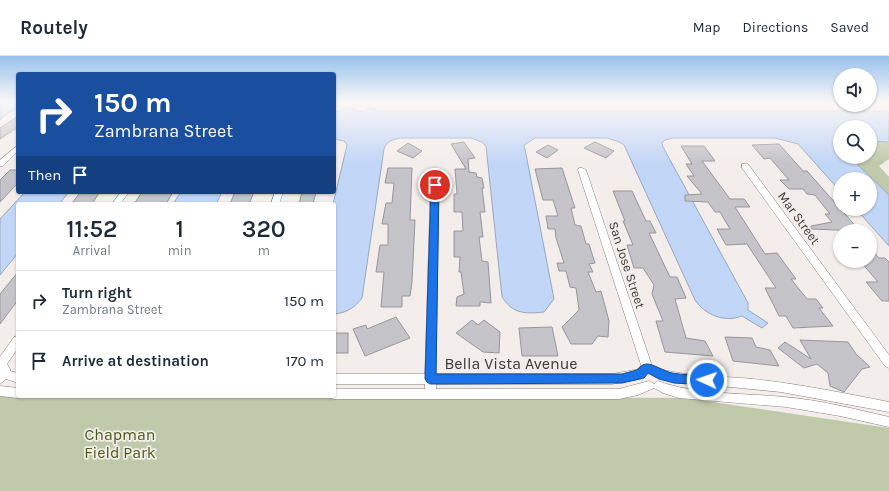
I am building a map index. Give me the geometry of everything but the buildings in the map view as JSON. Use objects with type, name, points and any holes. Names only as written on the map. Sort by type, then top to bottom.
[{"type":"street","points":[[0,164],[16,149]]},
{"type":"street","name":"Mar Street","points":[[745,166],[889,363]]},
{"type":"street","name":"San Jose Street","points":[[582,170],[644,372]]},
{"type":"street","points":[[430,394],[435,171]]},
{"type":"street","points":[[16,344],[1,371],[16,377]]},
{"type":"street","points":[[889,407],[830,395],[773,386],[680,379],[655,382],[642,381],[644,372],[654,370],[655,382],[666,390],[679,393],[786,402],[840,411],[889,422]]},
{"type":"street","name":"Bella Vista Avenue","points":[[336,379],[612,379],[644,372]]},
{"type":"street","points":[[336,394],[619,394],[638,390],[655,382]]},
{"type":"street","points":[[0,391],[16,393]]},
{"type":"green space","points":[[877,141],[889,142],[889,159],[879,166],[889,177],[889,195],[877,183],[877,172],[865,172],[857,164],[877,164]]},
{"type":"green space","name":"Chapman Field Park","points":[[0,395],[16,395],[16,398],[336,398],[336,396],[685,398],[889,428],[889,491],[0,491]]},
{"type":"water","points":[[336,122],[833,122],[833,164],[857,164],[865,172],[833,172],[833,183],[798,144],[775,138],[673,138],[665,140],[662,143],[748,303],[748,310],[768,323],[762,328],[742,316],[729,319],[710,314],[695,300],[624,145],[607,138],[535,138],[524,145],[554,299],[544,312],[525,313],[515,310],[506,303],[502,297],[486,146],[482,142],[471,138],[395,139],[390,141],[384,149],[362,298],[350,309],[336,314],[336,202],[333,202],[347,145],[344,141],[336,139]]},
{"type":"water","points":[[877,122],[889,122],[889,142],[877,141]]},
{"type":"water","points":[[877,183],[889,195],[889,246],[877,233],[877,224],[869,224],[862,216],[877,216]]},
{"type":"water","points":[[23,194],[67,194],[61,202],[16,202],[16,255],[0,275],[0,219]]},
{"type":"water","points":[[180,194],[221,194],[217,202],[174,202]]},
{"type":"route","points":[[435,185],[430,379],[612,379],[633,376],[640,374],[645,369],[648,369],[674,378],[707,380]]}]
